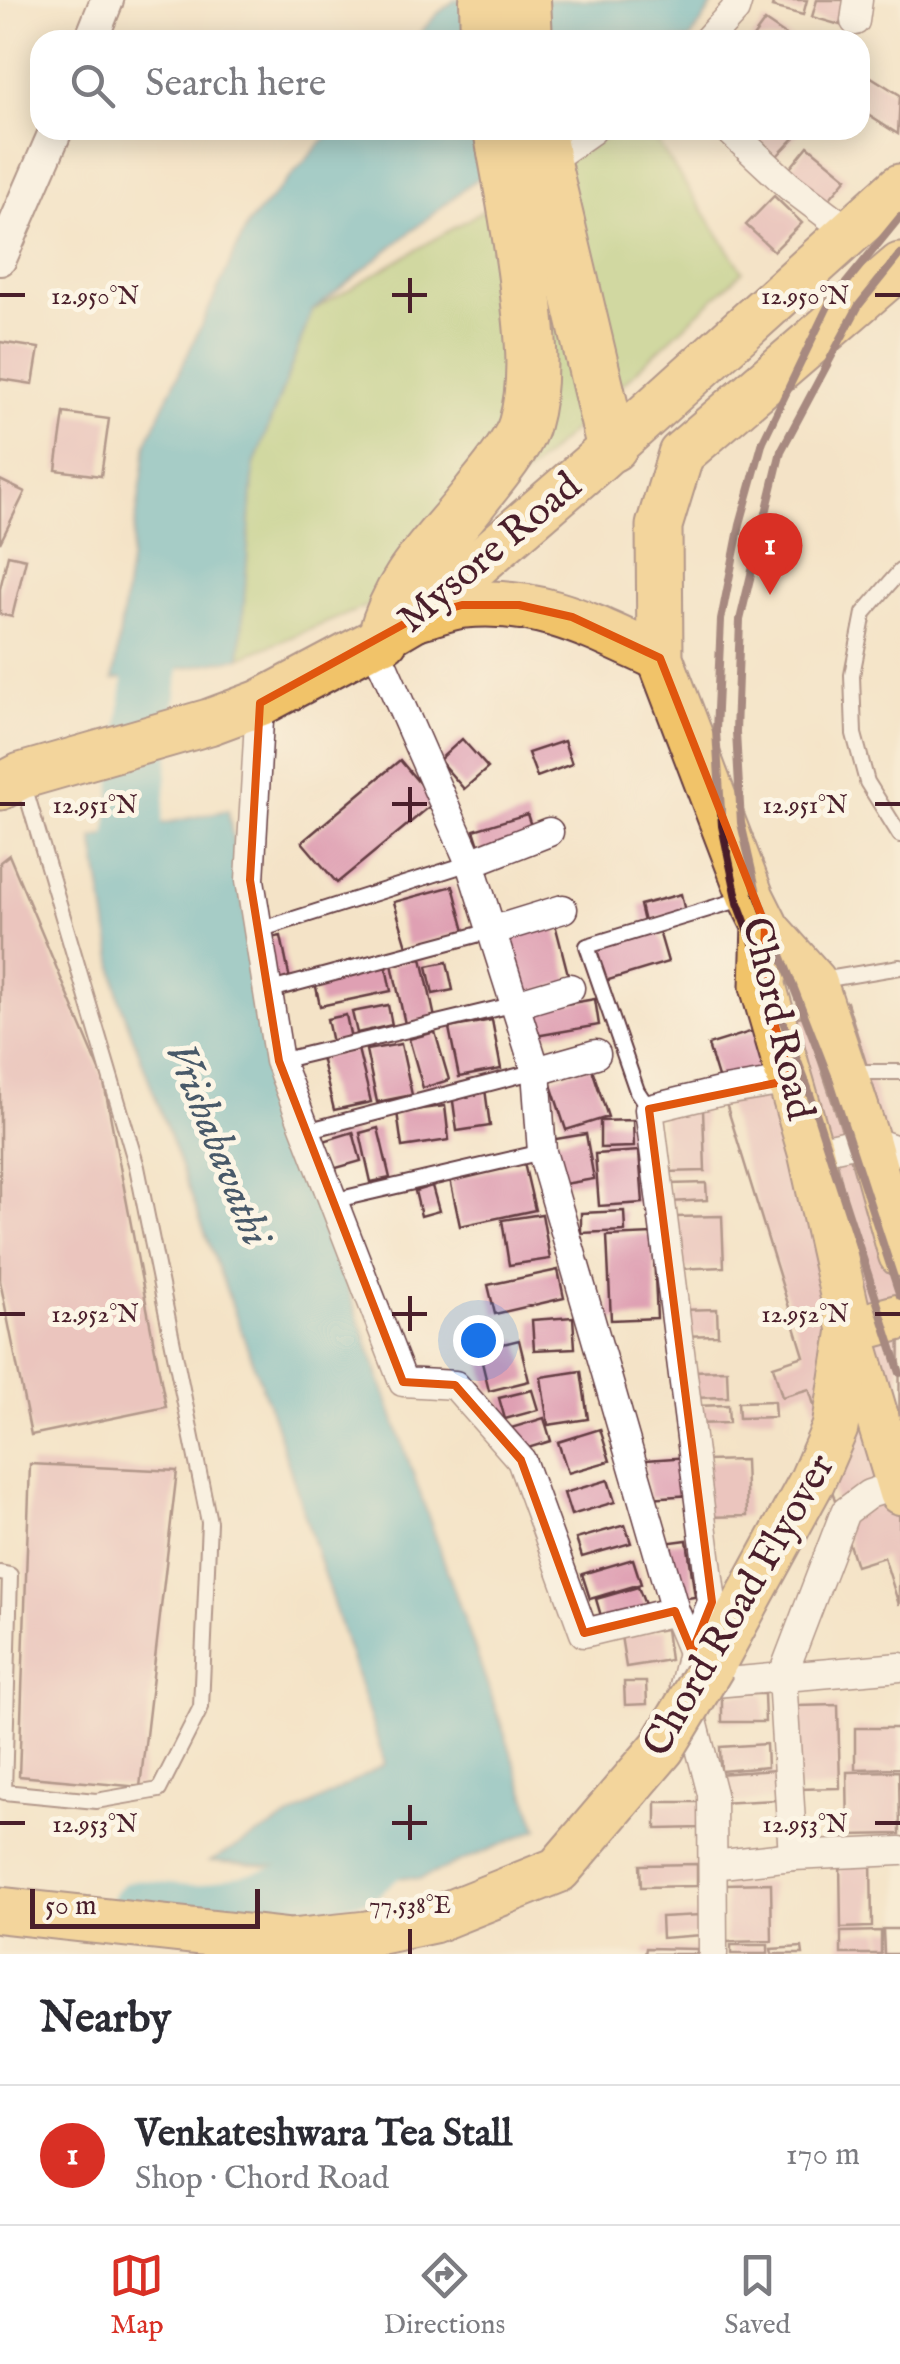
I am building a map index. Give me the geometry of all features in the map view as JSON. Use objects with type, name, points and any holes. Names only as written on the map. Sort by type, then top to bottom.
[{"type":"highway","points":[[484,0],[486,30]]},
{"type":"highway","points":[[524,0],[526,30]]},
{"type":"highway","points":[[526,144],[612,446]]},
{"type":"highway","points":[[526,144],[520,239],[532,366],[524,428],[480,492],[414,570],[392,608],[390,633],[462,605],[519,605],[572,618],[660,658],[658,526],[680,454],[900,266]]},
{"type":"highway","name":"Mysore Road","points":[[18,779],[260,704],[390,633],[612,446],[900,187]]},
{"type":"highway","name":"Chord Road","points":[[660,658],[758,911],[764,986],[812,1152],[852,1330]]},
{"type":"highway","points":[[852,1330],[900,1318]]},
{"type":"highway","name":"Chord Road Flyover","points":[[0,1910],[291,1942],[367,1934],[433,1920],[558,1870],[662,1748],[696,1667],[812,1481],[835,1428],[852,1330]]},
{"type":"main road","points":[[758,911],[816,980],[844,1072],[884,1145],[900,1256]]},
{"type":"main road","points":[[852,1330],[899,1487]]},
{"type":"main road","name":"Chord Road Flyover","points":[[291,1942],[348,1954]]},
{"type":"street","points":[[96,30],[107,0]]},
{"type":"street","points":[[716,30],[735,10],[738,0]]},
{"type":"street","points":[[0,259],[52,140]]},
{"type":"street","points":[[740,140],[790,186],[850,232]]},
{"type":"street","points":[[390,633],[384,667],[470,863],[536,1071],[542,1152],[674,1611],[696,1667],[712,1794],[714,1954]]},
{"type":"street","points":[[260,704],[250,880],[279,1060],[403,1382],[455,1385],[521,1460],[584,1633],[674,1611]]},
{"type":"street","points":[[470,863],[549,832]]},
{"type":"street","points":[[491,931],[563,909]]},
{"type":"street","points":[[516,1004],[570,988]]},
{"type":"street","points":[[536,1071],[596,1054]]},
{"type":"street","points":[[696,1667],[712,1602],[648,1109],[792,1080]]},
{"type":"street","points":[[812,1152],[884,1145]]},
{"type":"street","points":[[794,1856],[782,1677],[846,1512],[869,1494],[899,1487]]},
{"type":"street","points":[[696,1667],[782,1677],[900,1668]]},
{"type":"street","points":[[712,1865],[900,1851]]},
{"type":"lane","points":[[900,571],[864,613],[852,676],[854,734],[867,782],[900,835]]},
{"type":"lane","points":[[0,1573],[10,1575],[4,1792],[96,1801],[158,1790],[202,1707],[210,1522],[136,1168],[18,779]]},
{"type":"lane","points":[[256,931],[470,863]]},
{"type":"lane","points":[[648,1109],[636,1090],[587,946],[758,911]]},
{"type":"lane","points":[[268,991],[491,931]]},
{"type":"lane","points":[[816,980],[900,967]]},
{"type":"lane","points":[[279,1060],[516,1004]]},
{"type":"lane","points":[[306,1131],[536,1071]]},
{"type":"lane","points":[[844,1072],[900,1072]]},
{"type":"lane","points":[[332,1200],[542,1152]]},
{"type":"highlighted area","points":[[462,605],[519,605],[572,617],[660,658],[765,925],[763,986],[791,1080],[649,1109],[712,1602],[692,1652],[675,1611],[584,1633],[521,1460],[455,1385],[403,1382],[279,1061],[256,931],[250,880],[260,703],[415,618]]},
{"type":"green space","points":[[603,140],[656,140],[743,271],[399,593],[240,658],[254,465],[312,311]]},
{"type":"water","points":[[455,0],[716,0],[696,30],[423,30]]},
{"type":"water","points":[[324,140],[538,140],[474,181],[312,311],[254,465],[240,658],[113,680],[147,442],[248,224]]},
{"type":"water","points":[[228,810],[270,1066],[538,1829],[420,1879],[211,1861],[385,1764],[273,1417],[119,999],[93,838]]},
{"type":"building","points":[[774,0],[807,0],[803,15],[772,7]]},
{"type":"building","points":[[817,0],[847,0],[840,25],[812,17]]},
{"type":"building","points":[[765,21],[778,30],[758,30]]},
{"type":"building","points":[[870,76],[900,95],[898,134],[870,116]]},
{"type":"building","points":[[757,140],[792,140],[775,158]]},
{"type":"building","points":[[808,146],[847,178],[825,204],[787,172]]},
{"type":"building","points":[[774,196],[802,223],[774,251],[746,225]]},
{"type":"building","points":[[0,342],[39,348],[33,384],[0,379]]},
{"type":"building","points":[[64,413],[109,419],[101,476],[56,470]]},
{"type":"building","points":[[0,480],[25,492],[0,543]]},
{"type":"building","points":[[8,555],[26,559],[12,617],[0,614],[0,589]]},
{"type":"building","points":[[462,739],[488,768],[464,789],[439,760]]},
{"type":"building","points":[[564,741],[572,764],[537,777],[528,753]]},
{"type":"building","points":[[400,760],[435,802],[337,883],[302,842]]},
{"type":"building","points":[[527,814],[535,838],[482,855],[474,830]]},
{"type":"building","points":[[9,855],[103,1078],[166,1407],[31,1435],[0,1281],[0,862]]},
{"type":"building","points":[[453,886],[465,931],[407,946],[394,902]]},
{"type":"building","points":[[681,894],[685,912],[644,922],[640,905]]},
{"type":"building","points":[[554,920],[570,982],[517,996],[501,934]]},
{"type":"building","points":[[659,931],[668,962],[602,982],[593,949]]},
{"type":"building","points":[[281,936],[290,980],[271,983],[262,940]]},
{"type":"building","points":[[422,958],[435,1018],[405,1024],[392,964]]},
{"type":"building","points":[[447,962],[453,990],[433,994],[427,966]]},
{"type":"building","points":[[386,967],[391,991],[320,1006],[315,982]]},
{"type":"building","points":[[595,999],[599,1025],[530,1037],[525,1011]]},
{"type":"building","points":[[847,1002],[900,1173],[899,1605],[884,1557],[856,1566],[827,1475],[835,1473],[809,1389],[782,1397],[773,1366],[804,1356],[708,1045]]},
{"type":"building","points":[[388,1005],[392,1025],[357,1033],[352,1012]]},
{"type":"building","points":[[346,1015],[351,1039],[332,1043],[327,1019]]},
{"type":"building","points":[[492,1020],[501,1069],[459,1077],[449,1028]]},
{"type":"building","points":[[435,1032],[449,1080],[423,1088],[409,1039]]},
{"type":"building","points":[[401,1044],[412,1095],[377,1102],[366,1050]]},
{"type":"building","points":[[358,1049],[371,1102],[334,1110],[321,1057]]},
{"type":"building","points":[[591,1066],[608,1117],[566,1130],[549,1079]]},
{"type":"building","points":[[485,1089],[490,1126],[457,1131],[452,1094]]},
{"type":"building","points":[[445,1106],[449,1140],[402,1147],[397,1112]]},
{"type":"building","points":[[703,1109],[705,1171],[664,1172],[662,1110]]},
{"type":"building","points":[[633,1120],[634,1147],[600,1148],[600,1121]]},
{"type":"building","points":[[378,1128],[390,1178],[371,1182],[360,1133]]},
{"type":"building","points":[[353,1132],[361,1161],[326,1171],[317,1143]]},
{"type":"building","points":[[586,1134],[594,1179],[558,1185],[550,1140]]},
{"type":"building","points":[[639,1151],[643,1203],[599,1206],[595,1154]]},
{"type":"building","points":[[524,1163],[535,1210],[460,1226],[450,1179]]},
{"type":"building","points":[[706,1183],[707,1200],[670,1202],[669,1184]]},
{"type":"building","points":[[432,1186],[439,1211],[421,1216],[415,1191]]},
{"type":"building","points":[[624,1211],[625,1231],[581,1233],[581,1213]]},
{"type":"building","points":[[542,1214],[550,1259],[509,1265],[502,1220]]},
{"type":"building","points":[[722,1216],[724,1267],[676,1269],[674,1217]]},
{"type":"building","points":[[653,1234],[657,1318],[611,1320],[607,1236]]},
{"type":"building","points":[[558,1270],[564,1298],[495,1314],[488,1285]]},
{"type":"building","points":[[717,1309],[718,1335],[678,1336],[677,1310]]},
{"type":"building","points":[[573,1317],[575,1348],[534,1350],[532,1320]]},
{"type":"building","points":[[519,1340],[529,1381],[489,1391],[479,1350]]},
{"type":"building","points":[[727,1370],[728,1397],[691,1398],[690,1371]]},
{"type":"building","points":[[581,1371],[588,1419],[548,1425],[541,1377]]},
{"type":"building","points":[[532,1390],[538,1410],[505,1419],[499,1398]]},
{"type":"building","points":[[774,1401],[775,1417],[739,1418],[738,1402]]},
{"type":"building","points":[[728,1405],[729,1423],[693,1424],[692,1406]]},
{"type":"building","points":[[544,1418],[551,1441],[518,1451],[511,1428]]},
{"type":"building","points":[[600,1429],[610,1461],[568,1473],[558,1442]]},
{"type":"building","points":[[689,1457],[691,1495],[649,1498],[646,1460]]},
{"type":"building","points":[[745,1460],[747,1516],[705,1517],[704,1461]]},
{"type":"building","points":[[30,1464],[177,1471],[140,1787],[19,1776]]},
{"type":"building","points":[[608,1480],[615,1502],[571,1515],[564,1493]]},
{"type":"building","points":[[625,1525],[631,1543],[582,1557],[576,1539]]},
{"type":"building","points":[[687,1540],[695,1597],[672,1600],[664,1543]]},
{"type":"building","points":[[633,1559],[641,1584],[590,1599],[582,1574]]},
{"type":"building","points":[[638,1587],[648,1612],[604,1626],[596,1599]]},
{"type":"building","points":[[666,1629],[670,1660],[626,1667],[621,1636]]},
{"type":"building","points":[[624,1682],[646,1682],[647,1704],[625,1705]]},
{"type":"building","points":[[722,1694],[764,1694],[765,1722],[722,1722]]},
{"type":"building","points":[[838,1705],[840,1788],[797,1789],[796,1706]]},
{"type":"building","points":[[855,1728],[900,1728],[900,1768],[855,1769]]},
{"type":"building","points":[[766,1744],[767,1767],[721,1771],[720,1747]]},
{"type":"building","points":[[775,1770],[777,1800],[719,1803],[717,1774]]},
{"type":"building","points":[[899,1771],[900,1834],[848,1835],[847,1772]]},
{"type":"building","points":[[656,1802],[704,1802],[704,1828],[656,1829]]},
{"type":"building","points":[[871,1858],[872,1927],[841,1928],[840,1859]]},
{"type":"building","points":[[697,1864],[697,1886],[641,1887],[640,1865]]},
{"type":"building","points":[[771,1883],[772,1941],[726,1942],[725,1884]]},
{"type":"building","points":[[700,1915],[702,1935],[662,1938],[661,1917]]},
{"type":"building","points":[[883,1929],[900,1929],[900,1954],[884,1954]]},
{"type":"building","points":[[881,1931],[881,1954],[841,1954],[841,1932]]},
{"type":"building","points":[[731,1945],[768,1945],[768,1954],[731,1954]]},
{"type":"building","points":[[802,1947],[803,1954],[772,1954],[771,1949]]},
{"type":"building","points":[[646,1948],[697,1949],[697,1954],[645,1954]]},
{"type":"waterway","name":"Vrishabavathi","points":[[146,903],[133,837],[159,601]]},
{"type":"waterway","name":"Vrishabavathi","points":[[138,1907],[200,1913],[362,1874],[419,1825]]},
{"type":"railway","points":[[900,217],[829,304],[763,441],[740,524],[721,620],[716,731],[722,826],[738,903],[808,1088],[900,1373]]},
{"type":"railway","points":[[900,254],[859,305],[781,451],[740,620],[736,732],[741,823],[757,893],[830,1081],[900,1296]]},
{"type":"place","name":"Venkateshwara Tea Stall","points":[[770,595]]}]
